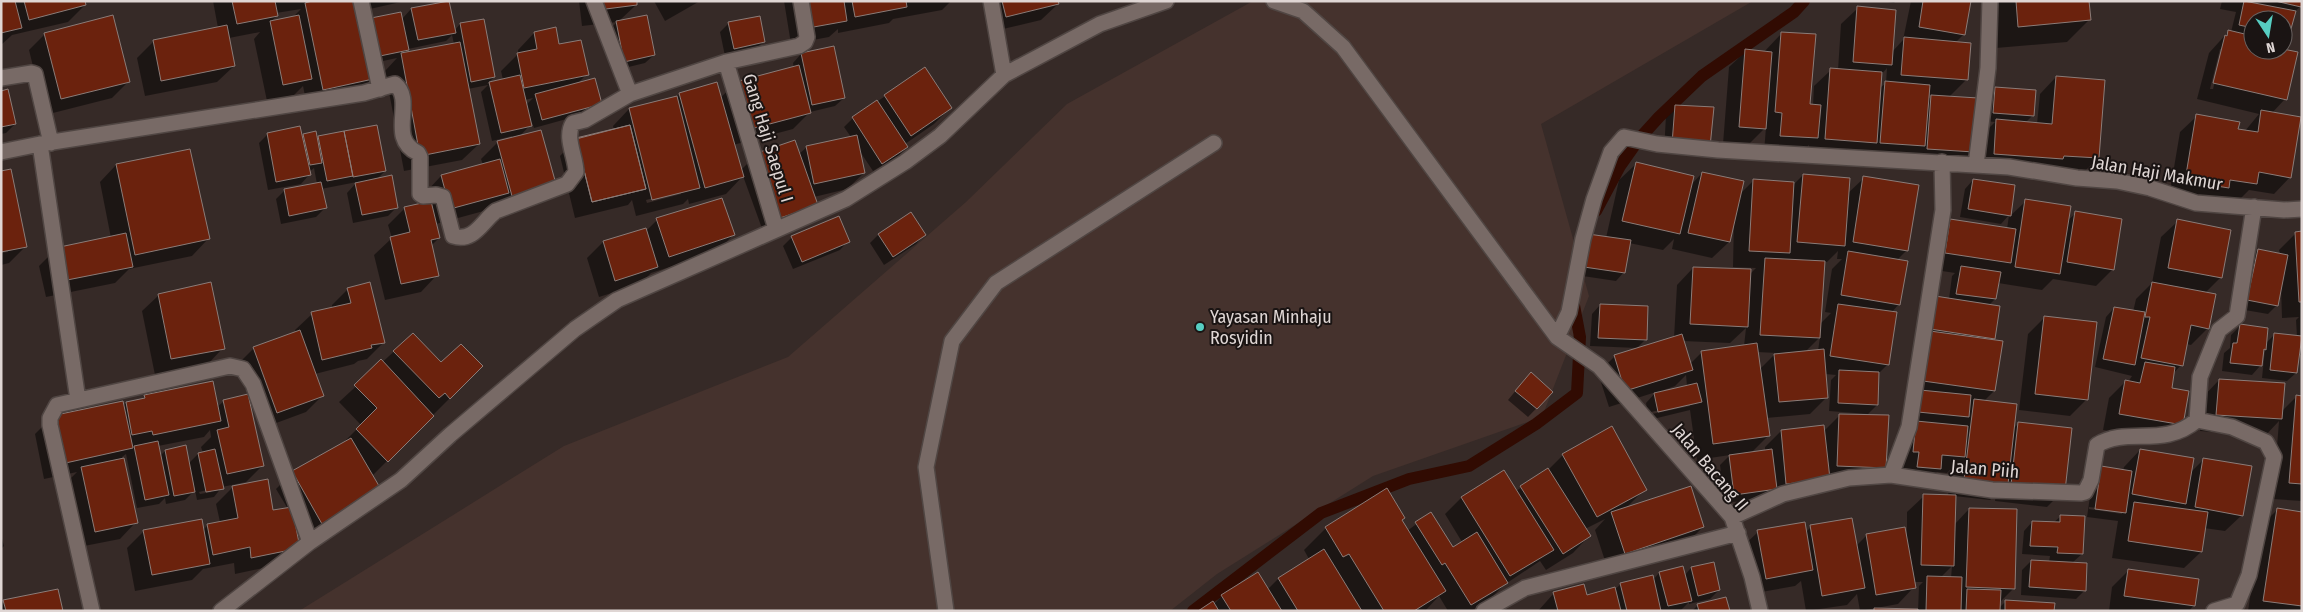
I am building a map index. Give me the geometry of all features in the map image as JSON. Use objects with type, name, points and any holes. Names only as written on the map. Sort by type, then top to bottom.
[{"type":"street","points":[[361,1],[380,89]]},
{"type":"street","points":[[594,1],[630,94]]},
{"type":"street","name":"Gang Haji Saepul I","points":[[776,229],[726,62],[799,46],[805,42],[807,37],[801,1]]},
{"type":"street","points":[[991,1],[1004,75]]},
{"type":"street","points":[[221,611],[310,542],[401,480],[450,435],[568,335],[617,300],[846,200],[905,162],[940,136],[1004,75],[1100,24],[1166,1]]},
{"type":"street","points":[[1274,1],[1302,6]]},
{"type":"street","points":[[1976,165],[1988,68],[1990,1]]},
{"type":"street","name":"Jalan Bacang II","points":[[1302,6],[1343,47],[1561,340],[1599,366],[1732,517],[1752,577],[1760,611]]},
{"type":"street","points":[[1,152],[46,143],[364,94],[395,84],[399,88],[403,108],[402,138],[404,143],[412,151],[418,153],[420,157],[420,194],[423,196],[436,195],[443,197],[454,237],[477,231],[488,217],[496,211],[567,184],[576,172],[570,136],[570,128],[573,123],[585,120],[630,94],[726,62]]},
{"type":"street","points":[[1,78],[36,74],[78,400]]},
{"type":"street","name":"Jalan Haji Makmur","points":[[1561,340],[1569,312],[1583,239],[1594,199],[1611,152],[1624,137],[1657,144],[1718,150],[2009,167],[2077,178],[2117,181],[2150,188],[2196,203],[2284,210],[2302,209]]},
{"type":"street","points":[[946,611],[926,467],[952,341],[996,283],[1214,143]]},
{"type":"street","points":[[1891,475],[1909,427],[1942,210],[1942,162]]},
{"type":"street","points":[[2214,611],[2237,604],[2249,575],[2274,457],[2266,442],[2232,428],[2198,420],[2200,377],[2219,330],[2237,316],[2254,207]]},
{"type":"street","points":[[92,611],[50,418],[57,405],[230,366],[244,369],[253,384],[310,542]]},
{"type":"street","name":"Jalan Piih","points":[[1732,517],[1783,494],[1806,486],[1849,478],[1891,475],[1992,490],[2082,493],[2085,492],[2091,480],[2096,445],[2109,437],[2151,437],[2170,434],[2186,429],[2198,420]]},
{"type":"street","points":[[1484,611],[1525,588],[1738,533]]},
{"type":"shaded area","name":"Yayasan Minhaju Rosyidin","points":[[1253,1],[1753,1],[1541,124],[1589,296],[1542,417],[1373,476],[1217,574],[1170,611],[299,611],[564,446],[788,357],[966,202],[1067,104]]},
{"type":"building","points":[[1,1],[15,1],[22,28],[1,33]]},
{"type":"building","points":[[24,1],[85,1],[86,5],[29,20]]},
{"type":"building","points":[[232,1],[275,1],[278,16],[237,24]]},
{"type":"building","points":[[312,1],[357,1],[373,79],[323,90],[305,3]]},
{"type":"building","points":[[449,1],[456,33],[418,40],[411,8]]},
{"type":"building","points":[[597,1],[637,1],[637,5],[598,10]]},
{"type":"building","points":[[803,1],[844,1],[847,21],[808,28]]},
{"type":"building","points":[[852,1],[906,1],[907,7],[855,17]]},
{"type":"building","points":[[1002,1],[1058,1],[1059,4],[1006,17]]},
{"type":"building","points":[[1923,1],[1971,1],[1965,35],[1919,27]]},
{"type":"building","points":[[2016,1],[2089,1],[2091,20],[2018,27]]},
{"type":"building","points":[[2244,1],[2291,10],[2243,10],[2243,26],[2239,25]]},
{"type":"building","points":[[2275,1],[2302,1],[2302,4],[2301,7]]},
{"type":"building","points":[[1857,6],[1896,10],[1892,65],[1853,62]]},
{"type":"building","points":[[2293,10],[2296,11],[2293,22]]},
{"type":"building","points":[[401,12],[409,50],[375,57],[366,19]]},
{"type":"building","points":[[113,15],[130,82],[61,99],[44,33]]},
{"type":"building","points":[[299,15],[312,79],[283,85],[270,21]]},
{"type":"building","points":[[647,15],[655,55],[624,62],[616,21]]},
{"type":"building","points":[[760,16],[765,42],[734,49],[728,22]]},
{"type":"building","points":[[484,19],[495,77],[471,82],[460,23]]},
{"type":"building","points":[[227,25],[235,66],[161,81],[153,40]]},
{"type":"building","points":[[556,27],[559,44],[581,40],[589,75],[524,88],[517,53],[537,49],[534,32]]},
{"type":"building","points":[[2228,30],[2243,34],[2243,60],[2293,60],[2293,51],[2298,52],[2287,100],[2213,83],[2225,35],[2227,36]]},
{"type":"building","points":[[1781,32],[1816,34],[1810,104],[1821,105],[1818,138],[1780,136],[1782,113],[1775,112]]},
{"type":"building","points":[[1904,37],[1971,43],[1968,80],[1901,75]]},
{"type":"building","points":[[460,42],[480,144],[420,156],[401,53]]},
{"type":"building","points":[[834,46],[845,98],[812,105],[801,53]]},
{"type":"building","points":[[1745,49],[1772,52],[1766,129],[1739,127]]},
{"type":"building","points":[[799,65],[811,113],[747,130],[735,82]]},
{"type":"building","points":[[925,67],[952,108],[911,136],[884,95]]},
{"type":"building","points":[[1830,68],[1882,72],[1877,143],[1825,139]]},
{"type":"building","points":[[520,75],[532,126],[501,133],[489,82]]},
{"type":"building","points":[[2056,76],[2105,80],[2099,158],[2064,156],[2063,159],[1994,154],[1996,119],[2052,124]]},
{"type":"building","points":[[595,78],[602,104],[542,120],[535,94]]},
{"type":"building","points":[[1885,81],[1930,85],[1925,146],[1880,143]]},
{"type":"building","points":[[717,82],[744,177],[705,188],[679,93]]},
{"type":"building","points":[[1995,87],[2036,90],[2034,116],[1993,113]]},
{"type":"building","points":[[8,89],[16,124],[1,127],[1,91]]},
{"type":"building","points":[[1931,95],[1978,98],[1974,152],[1927,149]]},
{"type":"building","points":[[677,96],[700,188],[652,200],[629,108]]},
{"type":"building","points":[[877,100],[908,147],[882,164],[852,117]]},
{"type":"building","points":[[1675,105],[1714,107],[1710,147],[1672,144]]},
{"type":"building","points":[[2261,110],[2301,117],[2291,178],[2259,172],[2257,184],[2230,180],[2229,188],[2185,181],[2196,114],[2240,122],[2238,129],[2258,132]]},
{"type":"building","points":[[377,125],[386,171],[353,177],[344,131]]},
{"type":"building","points":[[630,125],[646,189],[592,202],[576,138]]},
{"type":"building","points":[[630,125],[646,189],[592,202],[576,139]]},
{"type":"building","points":[[300,126],[311,175],[276,182],[267,133]]},
{"type":"building","points":[[541,130],[556,184],[512,196],[497,141]]},
{"type":"building","points":[[316,131],[322,163],[310,165],[303,134]]},
{"type":"building","points":[[344,131],[353,176],[327,181],[318,136]]},
{"type":"building","points":[[857,135],[865,173],[814,184],[806,146]]},
{"type":"building","points":[[795,140],[818,205],[780,218],[757,153]]},
{"type":"building","points":[[190,149],[210,239],[135,255],[116,164]]},
{"type":"building","points":[[500,159],[509,193],[450,209],[441,175]]},
{"type":"building","points":[[1636,162],[1694,176],[1680,234],[1622,221]]},
{"type":"building","points":[[11,169],[27,247],[1,252],[1,171]]},
{"type":"building","points":[[1702,172],[1744,181],[1730,242],[1688,233]]},
{"type":"building","points":[[1803,174],[1850,178],[1845,246],[1797,242]]},
{"type":"building","points":[[392,175],[398,208],[362,215],[355,183]]},
{"type":"building","points":[[1863,176],[1919,185],[1908,251],[1853,242]]},
{"type":"building","points":[[1753,179],[1794,182],[1790,253],[1749,251]]},
{"type":"building","points":[[1973,179],[2015,185],[2011,216],[1968,209]]},
{"type":"building","points":[[321,182],[327,208],[289,216],[284,189]]},
{"type":"building","points":[[722,198],[735,235],[669,257],[656,218]]},
{"type":"building","points":[[2025,199],[2071,206],[2060,274],[2015,267]]},
{"type":"building","points":[[431,201],[440,238],[431,240],[439,276],[401,284],[390,237],[410,232],[404,207]]},
{"type":"building","points":[[2075,211],[2122,219],[2114,270],[2067,262]]},
{"type":"building","points":[[911,212],[926,235],[893,257],[878,234]]},
{"type":"building","points":[[839,216],[850,242],[802,262],[791,236]]},
{"type":"building","points":[[1950,219],[2016,229],[2011,263],[1945,253]]},
{"type":"building","points":[[2177,219],[2231,230],[2222,278],[2168,268]]},
{"type":"building","points":[[646,228],[658,267],[615,281],[603,241]]},
{"type":"building","points":[[2302,231],[2302,302],[2299,302],[2295,232]]},
{"type":"building","points":[[126,233],[133,267],[62,281],[55,248]]},
{"type":"building","points":[[1588,234],[1631,240],[1625,273],[1584,267]]},
{"type":"building","points":[[2258,249],[2288,255],[2278,306],[2247,300]]},
{"type":"building","points":[[1848,251],[1908,261],[1900,305],[1841,295]]},
{"type":"building","points":[[1765,258],[1825,261],[1820,338],[1760,335]]},
{"type":"building","points":[[1961,266],[2001,272],[1996,299],[1956,294]]},
{"type":"building","points":[[1693,267],[1751,269],[1748,327],[1690,324]]},
{"type":"building","points":[[211,282],[225,349],[171,359],[158,294]]},
{"type":"building","points":[[370,282],[385,343],[371,345],[372,348],[322,360],[311,312],[351,303],[347,288]]},
{"type":"building","points":[[2152,282],[2216,294],[2209,329],[2191,325],[2183,366],[2141,358],[2150,317],[2145,317]]},
{"type":"building","points":[[1935,296],[2000,306],[1995,339],[1930,329]]},
{"type":"building","points":[[1600,304],[1648,306],[1647,340],[1598,338]]},
{"type":"building","points":[[1838,304],[1897,312],[1889,365],[1830,356]]},
{"type":"building","points":[[2114,307],[2145,312],[2135,365],[2103,359]]},
{"type":"building","points":[[2044,316],[2097,322],[2088,400],[2035,394]]},
{"type":"building","points":[[2240,324],[2268,328],[2262,366],[2230,363],[2233,343],[2237,343]]},
{"type":"building","points":[[300,330],[324,396],[277,413],[253,347]]},
{"type":"building","points":[[1930,331],[2003,341],[1995,391],[1923,381]]},
{"type":"building","points":[[413,333],[441,362],[461,344],[483,366],[450,399],[445,393],[439,398],[393,351]]},
{"type":"building","points":[[2274,333],[2302,336],[2297,373],[2270,370]]},
{"type":"building","points":[[1682,334],[1693,370],[1625,391],[1614,355]]},
{"type":"building","points":[[1757,343],[1770,436],[1713,444],[1701,351]]},
{"type":"building","points":[[1824,349],[1828,398],[1779,402],[1774,354]]},
{"type":"building","points":[[381,359],[434,416],[388,462],[356,429],[377,408],[354,385]]},
{"type":"building","points":[[2145,362],[2175,367],[2172,388],[2189,391],[2183,425],[2119,414],[2125,380],[2140,383]]},
{"type":"building","points":[[1839,370],[1879,372],[1878,405],[1838,403]]},
{"type":"building","points":[[1531,372],[1553,392],[1537,409],[1515,391]]},
{"type":"building","points":[[2219,379],[2285,383],[2282,419],[2216,415]]},
{"type":"building","points":[[213,381],[221,421],[153,435],[152,431],[132,435],[126,402],[145,398],[144,395]]},
{"type":"building","points":[[1697,383],[1702,402],[1658,412],[1654,393]]},
{"type":"building","points":[[1920,390],[1971,395],[1969,417],[1918,412]]},
{"type":"building","points":[[248,394],[264,466],[227,474],[217,430],[229,427],[223,400]]},
{"type":"building","points":[[2296,395],[2302,396],[2302,484],[2289,483]]},
{"type":"building","points":[[1974,399],[2017,404],[2008,484],[1964,479]]},
{"type":"building","points":[[123,401],[133,448],[61,464],[51,416]]},
{"type":"building","points":[[1839,414],[1889,415],[1886,468],[1837,466]]},
{"type":"building","points":[[1916,421],[1968,426],[1965,457],[1942,455],[1941,469],[1917,467],[1919,452],[1913,452]]},
{"type":"building","points":[[2018,422],[2072,428],[2065,491],[2011,485]]},
{"type":"building","points":[[1824,425],[1830,479],[1786,484],[1781,430]]},
{"type":"building","points":[[1612,426],[1647,490],[1597,517],[1562,454]]},
{"type":"building","points":[[351,438],[382,491],[322,524],[292,471]]},
{"type":"building","points":[[158,441],[169,495],[145,500],[134,446]]},
{"type":"building","points":[[186,445],[195,492],[174,496],[165,450]]},
{"type":"building","points":[[215,449],[224,489],[206,492],[198,453]]},
{"type":"building","points":[[1772,449],[1777,489],[1734,495],[1729,455]]},
{"type":"building","points":[[2140,449],[2194,458],[2186,504],[2132,494]]},
{"type":"building","points":[[124,458],[138,523],[95,532],[81,467]]},
{"type":"building","points":[[2203,458],[2252,466],[2243,516],[2195,507]]},
{"type":"building","points":[[2101,466],[2132,471],[2126,513],[2095,509]]},
{"type":"building","points":[[1548,468],[1591,536],[1563,554],[1520,486]]},
{"type":"building","points":[[1504,470],[1554,550],[1510,576],[1461,497]]},
{"type":"building","points":[[268,479],[273,510],[292,507],[300,548],[251,558],[250,547],[213,555],[207,524],[238,518],[232,486]]},
{"type":"building","points":[[1691,486],[1704,527],[1625,554],[1611,512]]},
{"type":"building","points":[[1387,488],[1405,518],[1402,520],[1446,591],[1414,611],[1384,611],[1349,554],[1343,557],[1325,527]]},
{"type":"building","points":[[1923,494],[1956,495],[1954,566],[1921,565]]},
{"type":"building","points":[[2134,502],[2208,512],[2202,552],[2128,541]]},
{"type":"building","points":[[1969,508],[2017,509],[2015,589],[1966,587]]},
{"type":"building","points":[[2277,508],[2302,512],[2302,606],[2263,601]]},
{"type":"building","points":[[1431,512],[1453,547],[1477,532],[1508,583],[1471,605],[1445,563],[1442,565],[1415,522]]},
{"type":"building","points":[[2060,515],[2085,516],[2083,554],[2057,553],[2058,547],[2030,546],[2032,521],[2060,522]]},
{"type":"building","points":[[1852,518],[1865,588],[1822,596],[1810,525]]},
{"type":"building","points":[[202,519],[210,564],[152,575],[143,530]]},
{"type":"building","points":[[1805,522],[1813,570],[1766,579],[1757,530]]},
{"type":"building","points":[[1905,527],[1916,588],[1876,595],[1866,534]]},
{"type":"building","points":[[1324,549],[1362,611],[1298,611],[1278,578]]},
{"type":"building","points":[[2031,560],[2087,563],[2086,591],[2029,587]]},
{"type":"building","points":[[1714,562],[1720,590],[1698,596],[1691,567]]},
{"type":"building","points":[[1683,566],[1692,601],[1668,606],[1659,572]]},
{"type":"building","points":[[2128,569],[2199,579],[2195,606],[2124,596]]},
{"type":"building","points":[[1258,572],[1282,611],[1231,611],[1221,595]]},
{"type":"building","points":[[1653,575],[1661,611],[1627,611],[1620,583]]},
{"type":"building","points":[[1927,576],[1962,577],[1961,611],[1926,611]]},
{"type":"building","points":[[1584,584],[1587,595],[1615,587],[1621,611],[1558,611],[1553,592]]},
{"type":"building","points":[[58,589],[63,611],[6,611],[3,600]]},
{"type":"building","points":[[1967,589],[2001,590],[2000,611],[1966,611]]},
{"type":"building","points":[[1726,597],[1730,611],[1699,611],[1697,604]]},
{"type":"building","points":[[2005,600],[2055,603],[2054,611],[2005,611]]},
{"type":"building","points":[[1213,601],[1219,611],[1198,611]]},
{"type":"building","points":[[1874,608],[1918,609],[1918,611],[1874,611]]},
{"type":"waterway","points":[[1596,211],[1620,166],[1639,139],[1659,117],[1702,76],[1794,12],[1804,1]]},
{"type":"waterway","points":[[1193,611],[1321,513],[1409,479],[1469,466],[1536,424],[1577,393],[1580,337],[1573,300]]},
{"type":"place","name":"Yayasan Minhaju Rosyidin","points":[[1200,327]]}]
